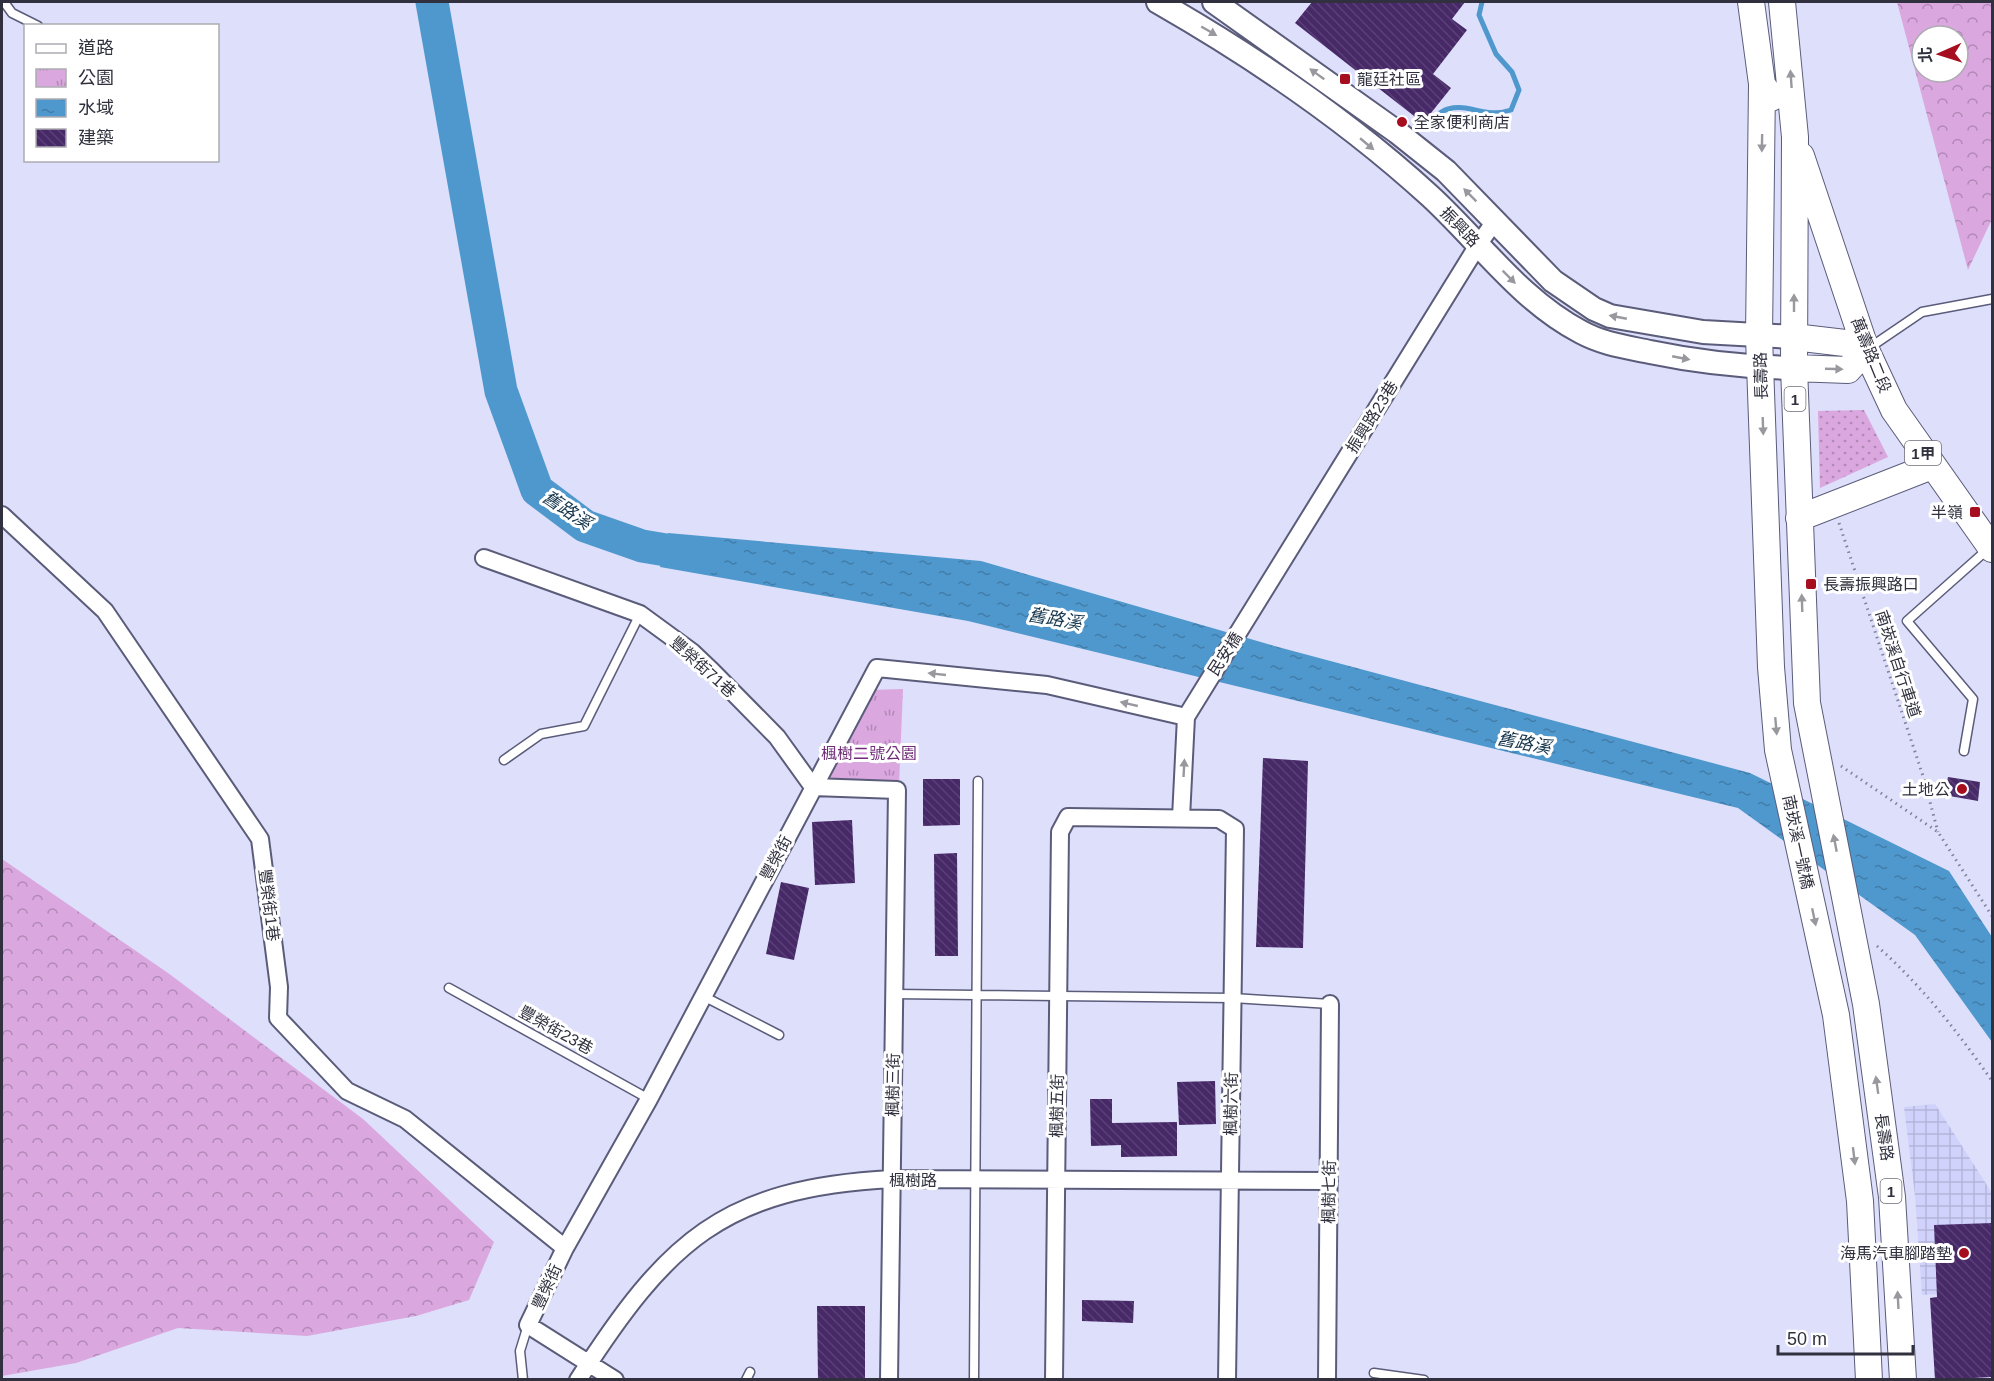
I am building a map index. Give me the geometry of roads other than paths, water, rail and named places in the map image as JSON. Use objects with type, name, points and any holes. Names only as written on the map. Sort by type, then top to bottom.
[{"type":"main road","name":"萬壽路二段","points":[[1751,2],[1762,84],[1795,137]]},
{"type":"main road","name":"萬壽路二段","points":[[1782,2],[1795,137],[1866,350],[1894,410],[1992,548]]},
{"type":"main road","name":"長壽路","points":[[1762,84],[1760,337],[1771,667]]},
{"type":"main road","name":"長壽路","points":[[1795,137],[1794,368],[1807,703],[1866,1004],[1892,1197],[1903,1380]]},
{"type":"main road","points":[[1794,337],[1845,343],[1866,350],[1848,370],[1794,368]]},
{"type":"main road","points":[[1799,518],[1932,466]]},
{"type":"main road","name":"南崁溪一號橋","points":[[1771,667],[1778,750],[1836,1015]]},
{"type":"main road","name":"長壽路","points":[[1836,1015],[1860,1201],[1869,1380]]},
{"type":"street","name":"振興路","points":[[1158,2],[1219,36],[1332,115],[1430,196],[1527,295],[1580,332],[1605,344],[1703,363],[1761,368],[1794,368]]},
{"type":"street","name":"振興路","points":[[1214,2],[1397,132],[1446,171],[1553,281],[1610,316],[1703,332],[1760,337],[1794,337]]},
{"type":"street","name":"振興路23巷","points":[[1251,614],[1495,221]]},
{"type":"street","name":"豐榮街1巷","points":[[2,515],[105,611],[260,838],[279,987],[278,1018],[347,1091],[405,1119],[565,1248]]},
{"type":"street","name":"豐榮街71巷","points":[[484,558],[640,614],[705,665],[777,737],[813,787]]},
{"type":"street","name":"民安橋","points":[[1186,717],[1251,614]]},
{"type":"street","name":"豐榮街","points":[[528,1325],[565,1248],[649,1099],[877,668],[1047,685],[1186,717]]},
{"type":"street","points":[[1181,818],[1186,717]]},
{"type":"street","name":"楓樹三街","points":[[813,787],[897,790],[890,1380]]},
{"type":"street","name":"楓樹五街","points":[[1054,1380],[1060,831],[1068,817],[1181,818]]},
{"type":"street","name":"楓樹六街","points":[[1181,818],[1219,819],[1236,829],[1227,1380]]},
{"type":"street","name":"楓樹七街","points":[[1327,1380],[1330,1004]]},
{"type":"street","name":"楓樹路","points":[[578,1380],[638,1292],[672,1255],[703,1230],[742,1208],[802,1190],[841,1182],[892,1179],[1329,1181]]},
{"type":"street","points":[[528,1325],[615,1380]]},
{"type":"lane","points":[[4,2],[12,13],[34,24]]},
{"type":"lane","points":[[1866,350],[1922,312],[1992,299]]},
{"type":"lane","points":[[1964,751],[1972,699],[1907,621],[1992,548]]},
{"type":"lane","points":[[504,760],[541,734],[584,726],[640,614]]},
{"type":"lane","points":[[974,1380],[978,782]]},
{"type":"lane","name":"豐榮街23巷","points":[[449,988],[649,1099]]},
{"type":"lane","points":[[894,994],[1233,998],[1330,1004]]},
{"type":"lane","points":[[703,996],[779,1035]]},
{"type":"lane","points":[[523,1380],[520,1351],[528,1325]]},
{"type":"lane","points":[[1374,1373],[1424,1380]]},
{"type":"water","points":[[668,533],[981,561],[1278,647],[1750,773],[1949,871],[1992,937],[1992,1042],[1915,935],[1738,808],[968,621],[660,567]]},
{"type":"waterway","name":"舊路溪","points":[[432,2],[501,391],[537,490],[585,526],[642,546],[708,557]]},
{"type":"waterway","points":[[1423,126],[1448,109],[1464,108],[1493,113],[1511,110],[1519,90],[1512,72],[1496,54],[1479,15],[1482,2]]},
{"type":"place","name":"龍廷社區","points":[[1345,79]]},
{"type":"place","name":"全家便利商店","points":[[1402,122]]},
{"type":"place","name":"半嶺","points":[[1975,512]]},
{"type":"place","name":"長壽振興路口","points":[[1811,584]]},
{"type":"place","name":"土地公","points":[[1962,789]]},
{"type":"place","name":"海馬汽車腳踏墊","points":[[1964,1253]]},
{"type":"park label","name":"楓樹二號公園","points":[[869,753]]}]
